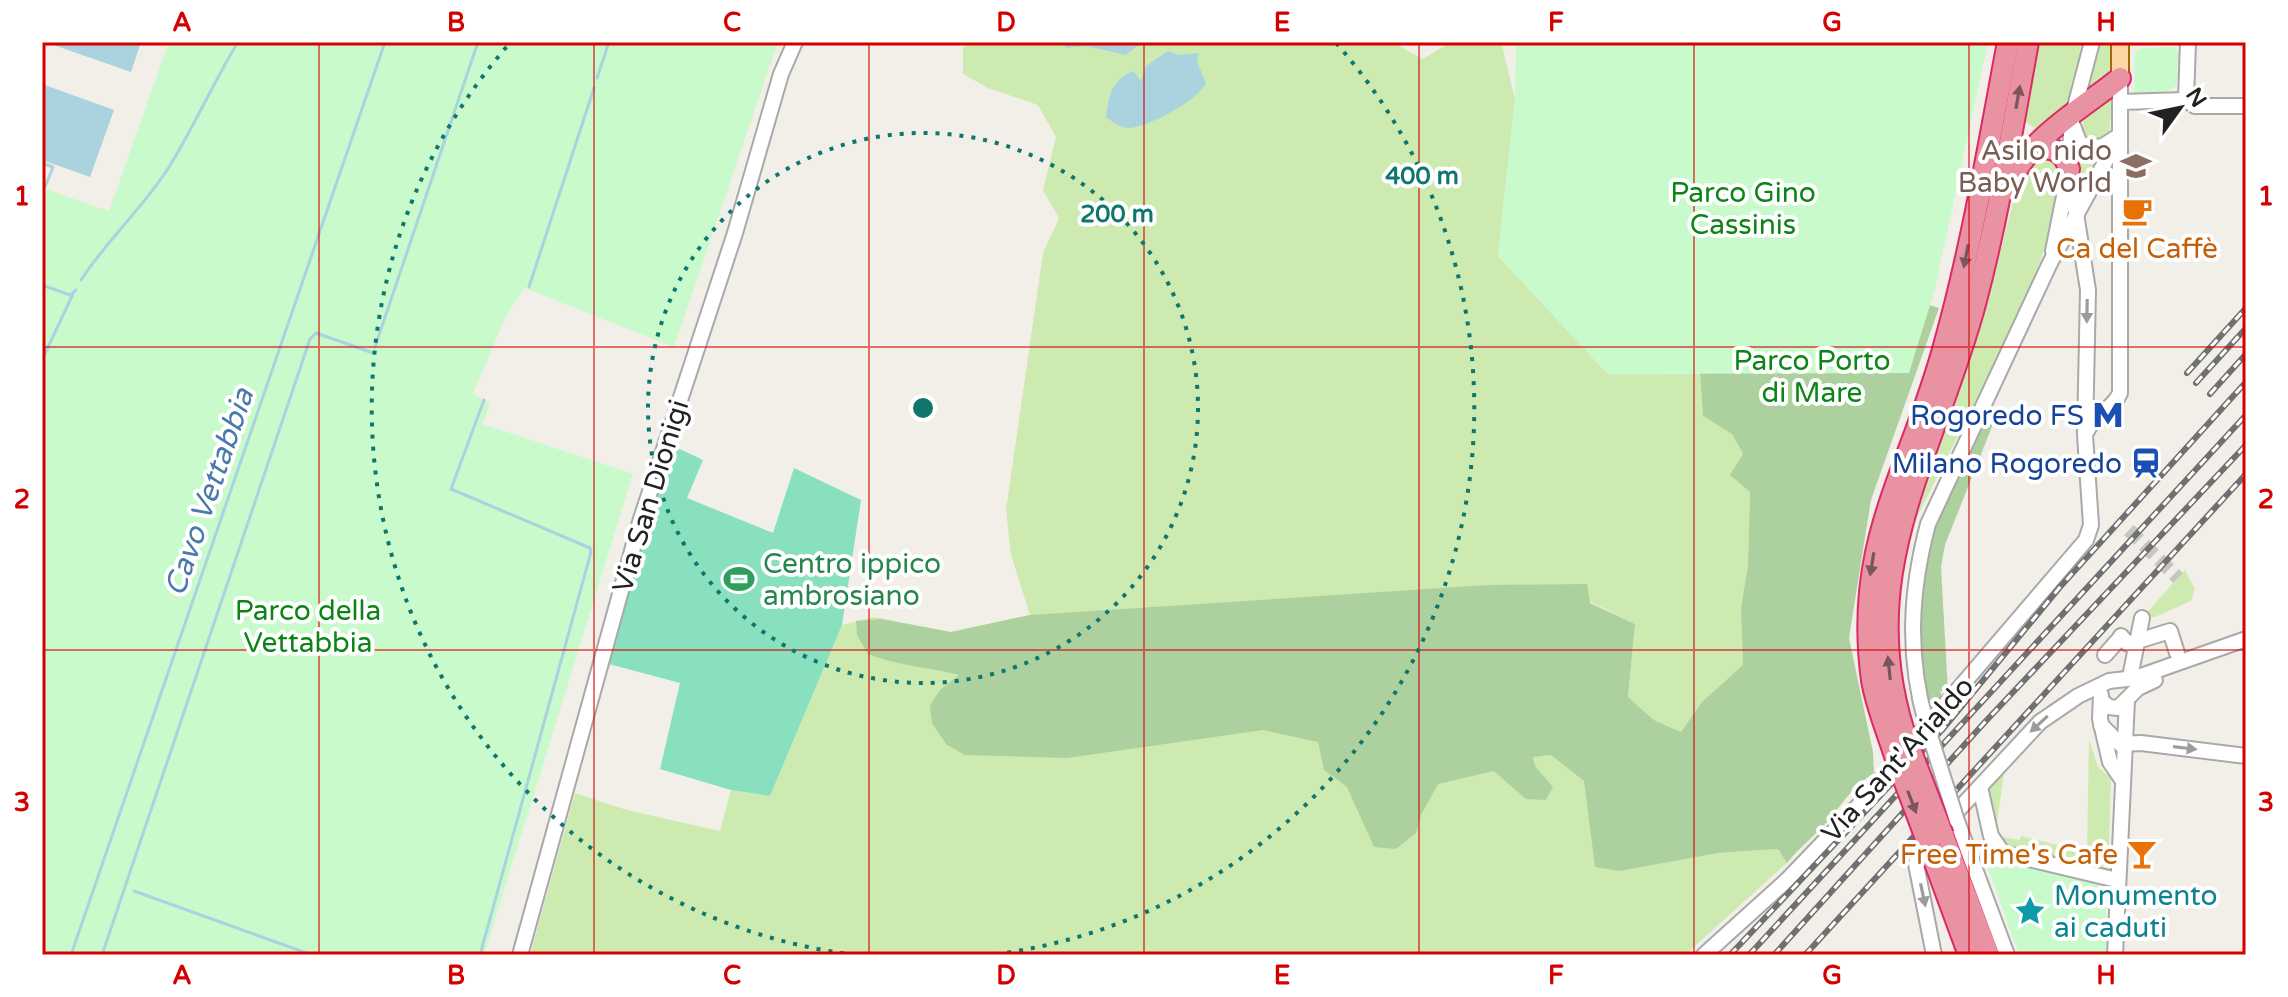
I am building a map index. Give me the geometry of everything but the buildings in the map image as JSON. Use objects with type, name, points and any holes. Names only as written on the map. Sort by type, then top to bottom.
[{"type":"highway","points":[[1989,955],[1943,835],[1901,750],[1873,683],[1868,636],[1870,579],[1879,529],[1939,363],[1958,296],[2008,42]]},
{"type":"highway","points":[[1901,750],[1887,656],[1886,608],[1890,570],[1904,514],[1966,338],[1992,234],[2028,42]]},
{"type":"highway","points":[[1966,338],[1981,310],[2009,186],[2030,153],[2120,78]]},
{"type":"highway","points":[[2030,153],[2038,148],[2052,148],[2062,155],[2069,169]]},
{"type":"highway","points":[[1943,835],[1969,955]]},
{"type":"main road","points":[[2120,78],[2123,43]]},
{"type":"street","name":"Via San Dionigi","points":[[520,955],[640,522],[735,233],[781,74],[795,42]]},
{"type":"street","points":[[2050,263],[2069,169],[2072,118],[2092,42]]},
{"type":"street","points":[[2186,100],[2188,42]]},
{"type":"street","points":[[2085,435],[2095,417],[2111,407],[2120,393],[2120,78]]},
{"type":"street","points":[[2120,102],[2186,100],[2195,106],[2246,106]]},
{"type":"street","points":[[2072,118],[2077,137],[2088,148],[2103,146],[2120,135]]},
{"type":"street","points":[[2007,955],[1943,835],[1912,646],[1917,564],[1938,499],[2050,263],[2120,135]]},
{"type":"street","points":[[2069,169],[2088,290],[2085,435]]},
{"type":"street","points":[[2087,384],[2095,403],[2111,407]]},
{"type":"street","name":"Via Sant'Arialdo","points":[[1704,955],[1787,880],[1861,803],[2078,551],[2091,525],[2085,435]]},
{"type":"street","points":[[2131,672],[2142,618]]},
{"type":"street","points":[[2105,655],[2121,636],[2128,644],[2170,631],[2177,653]]},
{"type":"street","points":[[1934,955],[1916,858],[2044,717],[2086,691],[2135,678],[2246,639]]},
{"type":"street","points":[[2102,701],[2113,708],[2147,683],[2246,649]]},
{"type":"street","points":[[2112,682],[2126,685],[2128,699],[2115,955]]},
{"type":"street","points":[[2112,682],[2101,692],[2101,725],[2110,762],[2123,781]]},
{"type":"street","points":[[2101,725],[2112,739],[2125,744],[2141,743],[2246,756]]},
{"type":"street","points":[[1980,787],[1991,836],[2003,853],[2117,880]]},
{"type":"green space","name":"Parco della Vettabbia","points":[[169,42],[778,42],[674,347],[524,288],[506,316],[473,393],[490,404],[482,424],[633,474],[484,955],[42,955],[42,188],[109,211]]},
{"type":"green space","points":[[968,42],[1392,42],[1423,59],[1451,42],[1501,42],[1515,99],[1498,256],[1608,374],[1700,374],[1703,416],[1732,434],[1743,454],[1750,492],[1748,565],[1741,608],[1744,665],[1702,702],[1681,732],[1654,720],[1628,697],[1635,624],[1559,586],[1718,853],[1778,849],[1787,863],[1685,955],[530,955],[575,793],[627,810],[720,831],[731,790],[770,796],[842,625],[874,617],[951,632],[1030,615],[1011,555],[1006,510],[1043,253],[1059,218],[1043,190],[1056,137],[1038,105],[988,88],[963,74],[963,49]]},
{"type":"green space","name":"Parco Gino Cassinis","points":[[1516,42],[1988,42],[1935,289],[1909,373],[1608,374],[1498,256],[1515,99]]},
{"type":"green space","points":[[2036,42],[2084,42],[2071,85],[2069,111],[2037,129],[2021,119]]},
{"type":"green space","points":[[2100,42],[2112,42],[2112,66],[2085,94]]},
{"type":"green space","points":[[2174,47],[2179,53],[2177,85],[2166,93],[2134,94],[2135,52],[2143,48]]},
{"type":"green space","points":[[2113,92],[2109,134],[2103,140],[2089,139],[2083,131],[2083,117]]},
{"type":"green space","points":[[2080,147],[2107,149],[2081,201]]},
{"type":"green space","points":[[2048,154],[2063,172],[2053,225],[2025,303],[1916,519],[1907,525],[1971,340],[1982,322],[2020,176],[2031,161]]},
{"type":"green space","name":"Parco Porto di Mare","points":[[1875,288],[1939,308],[1871,500],[1849,638],[1873,752],[1874,773],[1856,787],[1787,863],[1778,849],[1718,853],[1619,871],[1595,867],[1584,781],[1551,755],[1533,757],[1535,766],[1553,787],[1546,800],[1526,799],[1494,771],[1438,784],[1421,815],[1416,833],[1396,849],[1374,847],[1347,787],[1324,770],[1318,742],[1263,730],[1067,758],[965,755],[946,744],[932,723],[930,705],[940,690],[959,675],[868,654],[857,635],[856,621],[881,619],[951,632],[1030,615],[1488,585],[1587,584],[1590,603],[1635,624],[1628,697],[1654,720],[1681,732],[1702,702],[1743,665],[1741,608],[1748,565],[1750,492],[1730,475],[1743,454],[1732,434],[1703,416],[1700,374],[1704,342]]},
{"type":"green space","points":[[1982,422],[1993,424],[1945,545],[1941,567],[1948,692],[1945,695],[1940,690],[1942,698],[1934,706],[1927,701],[1916,624],[1932,531]]},
{"type":"green space","name":"Centro ippico ambrosiano","points":[[667,443],[703,460],[687,498],[773,533],[794,468],[861,500],[842,625],[770,796],[731,790],[660,769],[680,683],[609,664],[642,522]]},
{"type":"green space","points":[[2185,570],[2195,589],[2191,601],[2155,617],[2142,618]]},
{"type":"green space","points":[[2044,723],[2004,773],[1995,836],[2020,840],[2021,836],[2087,852],[2089,739],[2098,767],[2111,778],[2108,876],[2011,854],[1993,835],[1984,789]]},
{"type":"green space","points":[[1983,854],[2106,884],[2106,955],[2019,955]]},
{"type":"water","points":[[45,42],[141,42],[131,72]]},
{"type":"water","points":[[1062,42],[1151,42],[1137,46],[1126,55],[1086,46],[1066,48]]},
{"type":"water","points":[[1168,51],[1178,55],[1199,53],[1197,62],[1206,83],[1201,90],[1172,112],[1138,126],[1124,127],[1106,118],[1110,96],[1120,79],[1133,71],[1141,81],[1146,66]]},
{"type":"water","points":[[42,84],[114,110],[90,177],[42,160]]},
{"type":"waterway","points":[[81,280],[169,167],[238,42]]},
{"type":"waterway","name":"Cavo Vettabbia","points":[[71,955],[385,42]]},
{"type":"waterway","points":[[375,347],[478,42]]},
{"type":"waterway","points":[[597,78],[609,42]]},
{"type":"waterway","points":[[529,287],[594,88]]},
{"type":"waterway","points":[[42,163],[53,167],[45,187]]},
{"type":"waterway","points":[[42,285],[70,295],[76,290]]},
{"type":"waterway","points":[[42,360],[73,294]]},
{"type":"waterway","points":[[102,955],[310,339],[316,333],[373,353]]},
{"type":"waterway","points":[[480,955],[591,552],[590,548],[451,489],[484,400]]},
{"type":"waterway","points":[[134,891],[312,955]]},
{"type":"tunnel","points":[[2129,530],[2178,578]]},
{"type":"railway","points":[[2187,373],[2246,308]]},
{"type":"railway","points":[[2196,383],[2246,328]]},
{"type":"railway","points":[[2210,394],[2246,354]]},
{"type":"railway","points":[[1730,955],[1942,730],[2060,587],[2246,382]]},
{"type":"railway","points":[[1749,955],[2246,415]]},
{"type":"railway","points":[[1774,955],[1985,722],[2246,445]]},
{"type":"railway","points":[[1805,955],[2246,474]]},
{"type":"place","name":"Asilo nido Baby World","points":[[2136,166]]},
{"type":"place","name":"Ca del Caffè","points":[[2137,211]]},
{"type":"place","name":"Rogoredo FS","points":[[2108,415]]},
{"type":"place","name":"Milano Rogoredo","points":[[2146,463]]},
{"type":"place","name":"Centro ippico ambrosiano","points":[[739,579]]},
{"type":"place","name":"Free Time's Cafe","points":[[2142,854]]},
{"type":"place","name":"Monumento ai caduti","points":[[2030,911]]}]
